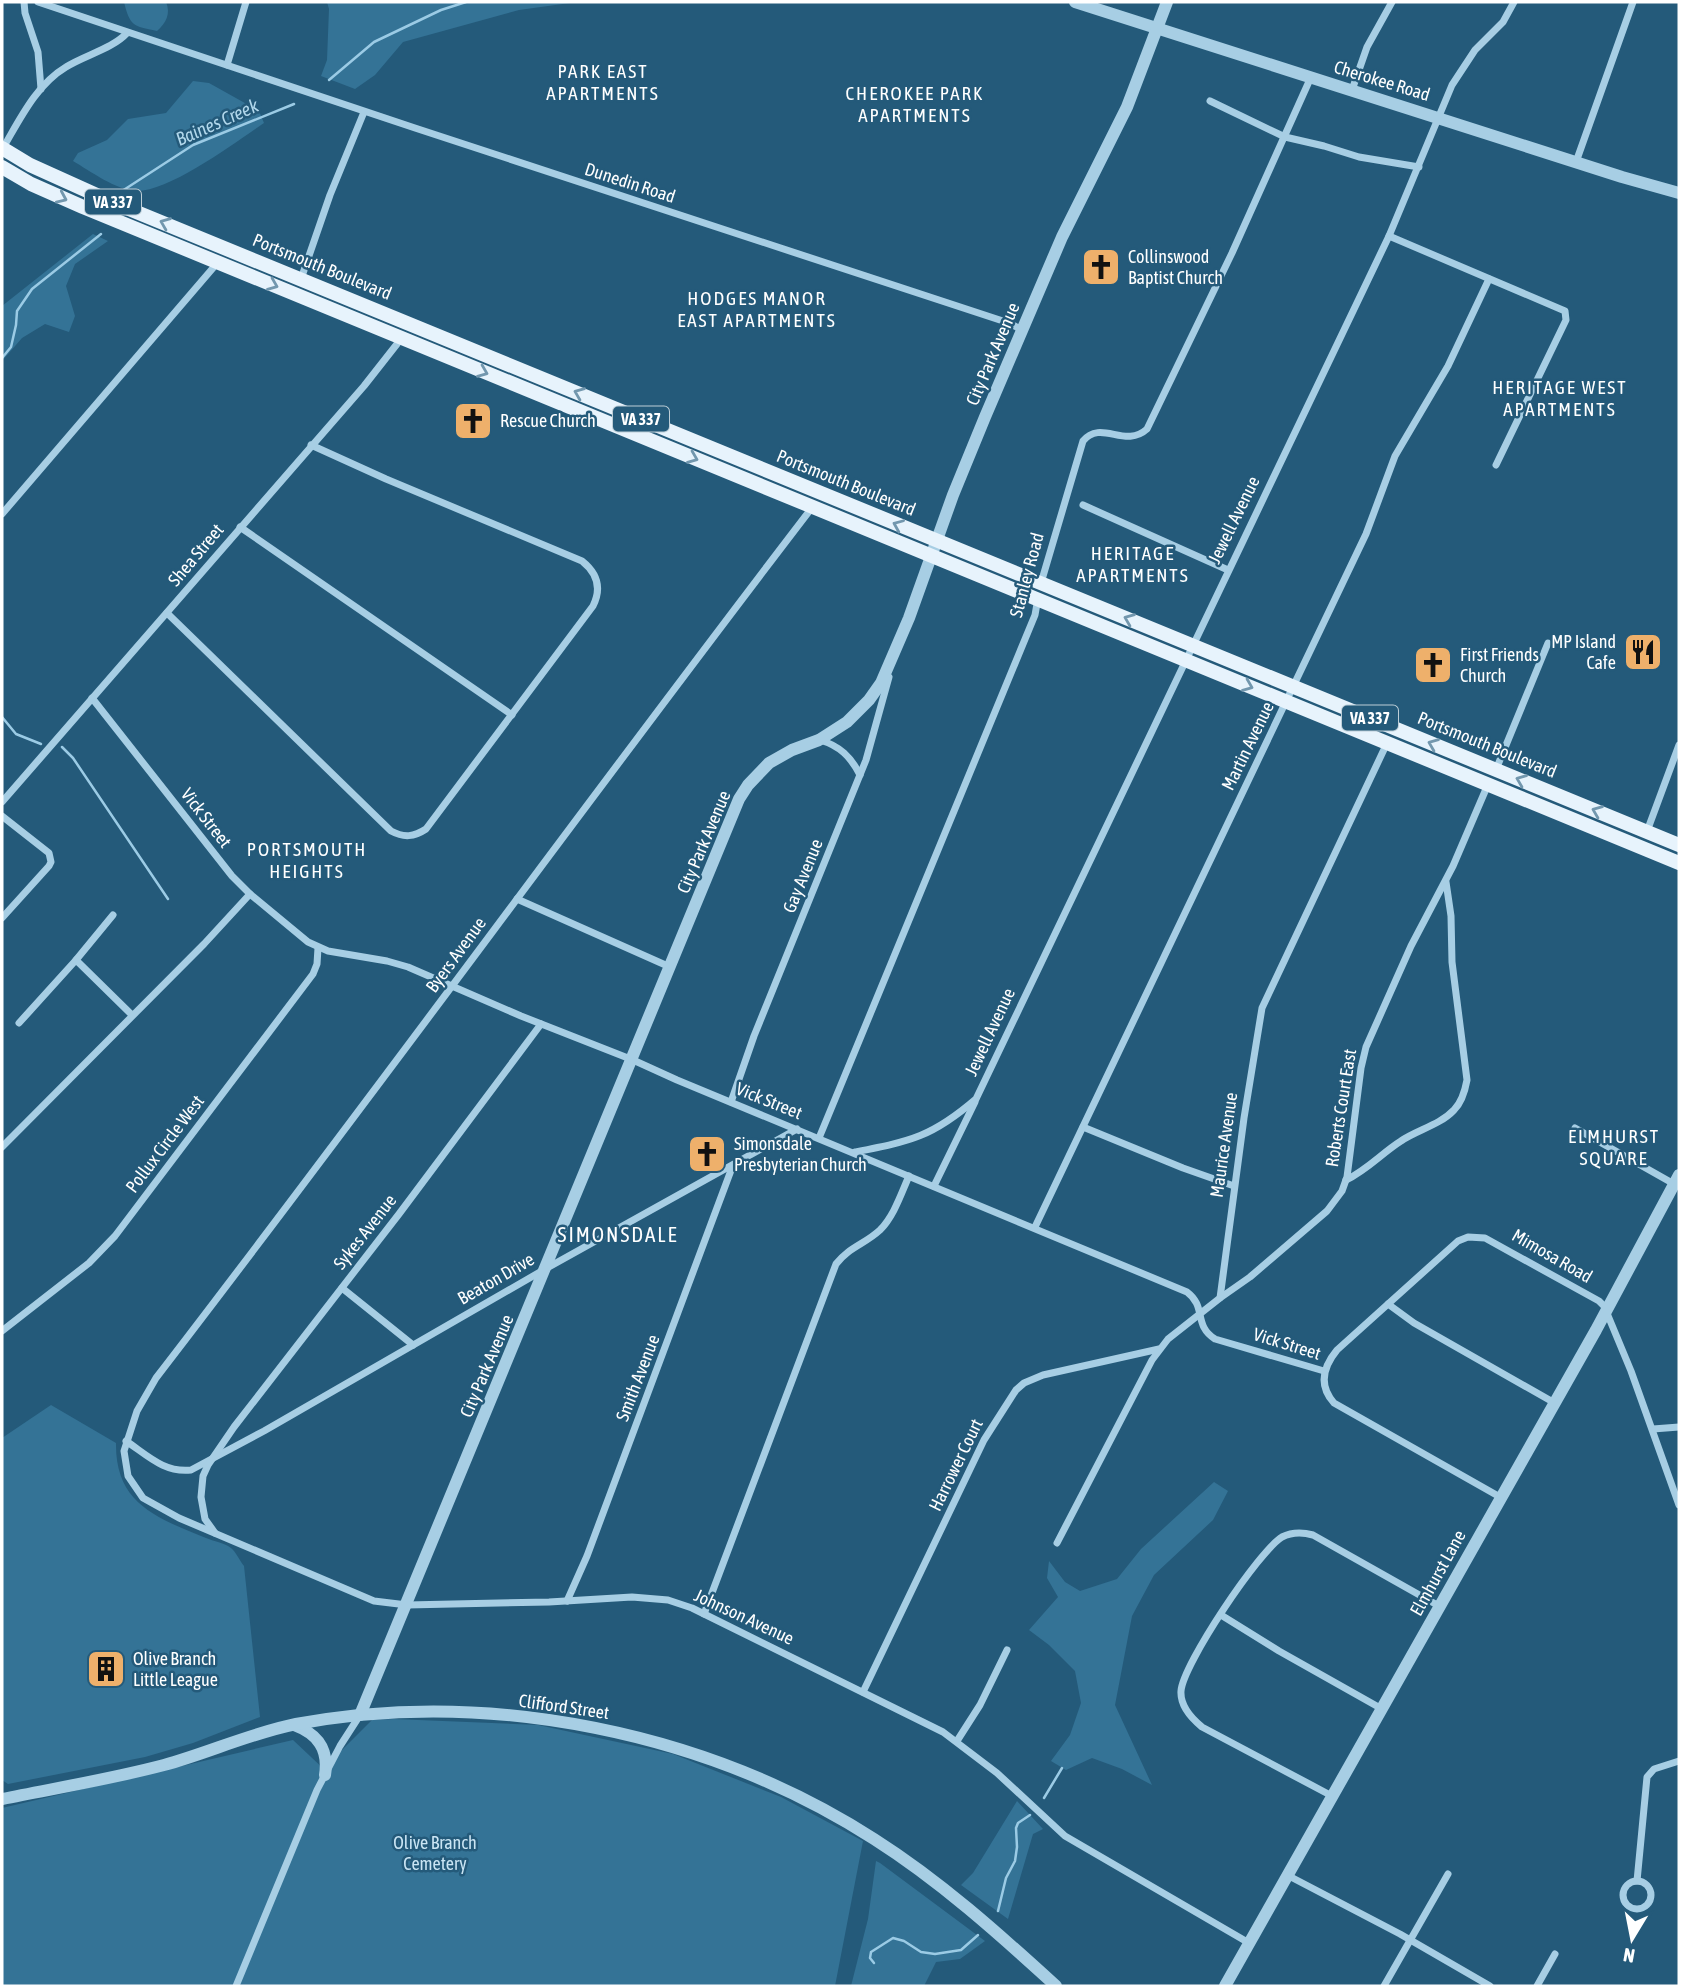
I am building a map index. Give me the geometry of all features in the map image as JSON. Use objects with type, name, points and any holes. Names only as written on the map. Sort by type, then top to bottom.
[{"type":"main road","name":"Portsmouth Boulevard","points":[[2,149],[54,176],[300,279],[1679,845]]},
{"type":"main road","name":"Portsmouth Boulevard","points":[[2,167],[31,184],[83,207],[1679,863]]},
{"type":"street","points":[[24,2],[38,52],[41,89]]},
{"type":"street","name":"Dunedin Road","points":[[38,2],[364,112],[1009,323],[1022,331]]},
{"type":"street","name":"Cherokee Road","points":[[1075,2],[1679,193]]},
{"type":"street","name":"City Park Avenue","points":[[360,1716],[740,799],[748,785],[769,763],[781,755],[819,740],[847,722],[860,711],[881,683],[961,475],[1074,211],[1127,107],[1167,2]]},
{"type":"street","points":[[1352,90],[1367,47],[1392,2]]},
{"type":"street","name":"Jewell Avenue","points":[[934,1186],[1388,236],[1452,85],[1475,50],[1503,22],[1514,2]]},
{"type":"street","points":[[1576,162],[1633,2]]},
{"type":"street","points":[[227,65],[245,4]]},
{"type":"street","points":[[2,149],[41,89],[63,68],[115,43],[127,33]]},
{"type":"street","name":"Stanley Road","points":[[819,1138],[1035,615],[1041,583],[1083,441],[1092,433],[1128,438],[1142,434],[1147,429],[1311,77]]},
{"type":"street","points":[[1210,101],[1285,137],[1359,157],[1419,167]]},
{"type":"street","points":[[300,279],[364,112]]},
{"type":"street","points":[[1388,236],[1561,308],[1566,316],[1496,465]]},
{"type":"street","points":[[2,514],[228,249]]},
{"type":"street","name":"Martin Avenue","points":[[1035,1227],[1295,687],[1366,534],[1395,456],[1448,366],[1489,279]]},
{"type":"street","name":"Shea Street","points":[[2,802],[374,374],[400,338],[407,322]]},
{"type":"street","points":[[167,613],[391,831],[398,835],[412,836],[420,834],[429,826],[590,610],[596,601],[598,583],[594,573],[582,561],[311,445]]},
{"type":"street","name":"Byers Avenue","points":[[126,1441],[137,1410],[156,1378],[823,494]]},
{"type":"street","points":[[1083,505],[1228,570]]},
{"type":"street","points":[[240,527],[512,715]]},
{"type":"street","name":"Roberts Court East","points":[[1220,1297],[1250,1277],[1327,1211],[1342,1191],[1346,1180],[1366,1047],[1411,946],[1446,881],[1496,770],[1548,643]]},
{"type":"street","name":"Gay Avenue","points":[[731,1102],[754,1036],[860,775],[885,696],[892,658]]},
{"type":"street","name":"Vick Street","points":[[92,698],[232,876],[250,894],[318,947],[387,961],[453,986],[1187,1292],[1195,1298],[1206,1333],[1216,1339],[1324,1371],[1325,1390],[1334,1404],[1500,1497]]},
{"type":"street","name":"Maurice Avenue","points":[[1220,1297],[1234,1186],[1262,1008],[1394,728]]},
{"type":"street","points":[[819,740],[849,756],[860,775]]},
{"type":"street","points":[[1646,849],[1647,832],[1679,746]]},
{"type":"street","points":[[2,816],[51,857],[48,866],[2,918]]},
{"type":"street","points":[[1346,1180],[1400,1141],[1443,1119],[1453,1111],[1465,1091],[1467,1080],[1452,962],[1451,916],[1446,881]]},
{"type":"street","points":[[2,1147],[250,894]]},
{"type":"street","points":[[517,899],[671,967]]},
{"type":"street","points":[[19,1023],[113,915]]},
{"type":"street","name":"Pollux Circle West","points":[[2,1331],[89,1263],[115,1236],[313,974],[317,964],[318,947]]},
{"type":"street","points":[[76,960],[132,1015]]},
{"type":"street","name":"Sykes Avenue","points":[[213,1459],[541,1024]]},
{"type":"street","name":"Jewell Avenue","points":[[853,1153],[918,1138],[951,1121],[976,1099]]},
{"type":"street","points":[[1083,1127],[1234,1186]]},
{"type":"street","points":[[1574,1128],[1677,1180]]},
{"type":"street","name":"Beaton Drive","points":[[126,1441],[172,1470],[191,1470],[797,1129]]},
{"type":"street","name":"Smith Avenue","points":[[567,1601],[587,1556],[733,1164]]},
{"type":"street","points":[[704,1614],[836,1264],[843,1254],[869,1238],[889,1219],[909,1176]]},
{"type":"street","name":"Elmhurst Lane","points":[[1225,1986],[1677,1180]]},
{"type":"street","name":"Mimosa Road","points":[[1324,1371],[1328,1360],[1337,1350],[1458,1241],[1477,1236],[1493,1241],[1550,1272],[1599,1301],[1606,1310]]},
{"type":"street","points":[[342,1288],[413,1345]]},
{"type":"street","points":[[1057,1543],[1159,1349],[1220,1297]]},
{"type":"street","points":[[1388,1304],[1414,1323],[1553,1402]]},
{"type":"street","points":[[1606,1310],[1653,1429],[1679,1505]]},
{"type":"street","name":"Harrower Court","points":[[863,1692],[985,1440],[1016,1390],[1024,1383],[1044,1375],[1159,1349]]},
{"type":"street","points":[[1653,1429],[1679,1427]]},
{"type":"street","name":"Johnson Avenue","points":[[126,1441],[125,1465],[128,1476],[143,1498],[179,1518],[358,1595],[381,1602],[407,1605],[650,1598],[686,1606],[704,1614],[943,1732],[997,1773],[1065,1836],[1250,1943]]},
{"type":"street","points":[[213,1459],[204,1476],[201,1497],[205,1519],[215,1533]]},
{"type":"street","points":[[1332,1796],[1202,1727],[1189,1715],[1181,1696],[1185,1676],[1202,1644],[1255,1566],[1278,1540],[1297,1532],[1313,1535],[1439,1606]]},
{"type":"street","points":[[1222,1615],[1279,1651],[1382,1709]]},
{"type":"street","points":[[957,1741],[980,1706],[1007,1650]]},
{"type":"street","name":"Clifford Street","points":[[2,1799],[167,1764],[294,1725],[360,1716],[427,1712],[541,1719],[602,1729],[707,1758],[769,1783],[827,1811],[947,1889],[1056,1986]]},
{"type":"street","points":[[236,1986],[325,1775],[360,1716]]},
{"type":"street","points":[[294,1725],[311,1733],[323,1746],[326,1755],[325,1775]]},
{"type":"street","points":[[1637,1881],[1647,1777],[1654,1769],[1679,1761]]},
{"type":"street","points":[[1384,1986],[1448,1874]]},
{"type":"street","points":[[1287,1875],[1490,1986]]},
{"type":"street","points":[[1637,1881],[1646,1884],[1651,1892],[1649,1902],[1638,1909],[1629,1907],[1623,1895],[1625,1886],[1637,1881]]},
{"type":"street","points":[[1537,1986],[1555,1954]]},
{"type":"green space","points":[[124,2],[166,2],[167,18],[157,31],[138,26],[128,16]]},
{"type":"green space","points":[[327,2],[577,2],[519,10],[403,42],[375,75],[355,89],[321,76],[327,60]]},
{"type":"green space","points":[[193,81],[209,83],[259,111],[264,123],[184,175],[150,189],[128,190],[73,161],[78,153],[107,140],[128,119],[166,113]]},
{"type":"green space","points":[[93,234],[108,241],[75,264],[66,286],[75,316],[69,332],[45,324],[22,338],[2,361],[2,306]]},
{"type":"green space","points":[[51,1405],[116,1443],[123,1481],[131,1495],[142,1506],[171,1523],[228,1546],[236,1554],[244,1566],[260,1717],[193,1743],[145,1757],[8,1784],[2,1780],[2,1438]]},
{"type":"green space","points":[[1214,1482],[1228,1491],[1213,1520],[1154,1575],[1132,1616],[1115,1705],[1152,1785],[1122,1769],[1092,1758],[1066,1770],[1051,1761],[1070,1735],[1081,1703],[1075,1671],[1049,1645],[1029,1630],[1058,1597],[1047,1578],[1049,1561],[1065,1582],[1080,1591],[1117,1579],[1141,1549]]},
{"type":"green space","name":"Olive Branch Cemetery","points":[[372,1720],[538,1725],[673,1754],[781,1797],[863,1841],[835,1986],[2,1986],[2,1808],[293,1740],[328,1773],[336,1756]]},
{"type":"green space","points":[[1017,1801],[1043,1829],[1033,1834],[1008,1919],[961,1885],[973,1873]]},
{"type":"green space","points":[[876,1861],[985,1941],[960,1959],[936,1962],[924,1986],[851,1986],[868,1919]]},
{"type":"waterway","name":"Baines Creek","points":[[329,80],[374,42],[441,10],[466,2]]},
{"type":"waterway","name":"Baines Creek","points":[[119,193],[193,145],[294,104]]},
{"type":"waterway","name":"Baines Creek","points":[[2,358],[11,347],[17,311],[32,289],[101,234]]},
{"type":"waterway","points":[[2,717],[16,734],[41,744]]},
{"type":"waterway","points":[[62,747],[73,758],[168,899]]},
{"type":"waterway","points":[[1044,1798],[1062,1768]]},
{"type":"waterway","points":[[998,1911],[1006,1878],[1015,1861],[1016,1828],[1018,1823],[1030,1815]]},
{"type":"waterway","points":[[874,1963],[870,1958],[871,1952],[893,1938],[904,1941],[921,1952],[935,1954],[961,1950],[978,1935]]},
{"type":"place","name":"Collinswood Baptist Church","points":[[1101,267]]},
{"type":"place","name":"Rescue Church","points":[[473,421]]},
{"type":"place","name":"MP Island Cafe","points":[[1643,652]]},
{"type":"place","name":"First Friends Church","points":[[1433,665]]},
{"type":"place","name":"Simonsdale Presbyterian Church","points":[[707,1154]]},
{"type":"place","name":"Olive Branch Little League","points":[[106,1669]]},
{"type":"district","name":"PARK EAST APARTMENTS","points":[[603,82]]},
{"type":"district","name":"CHEROKEE PARK APARTMENTS","points":[[915,104]]},
{"type":"district","name":"HODGES MANOR EAST APARTMENTS","points":[[757,309]]},
{"type":"district","name":"HERITAGE WEST APARTMENTS","points":[[1560,398]]},
{"type":"district","name":"HERITAGE APARTMENTS","points":[[1133,564]]},
{"type":"district","name":"PORTSMOUTH HEIGHTS","points":[[307,860]]},
{"type":"district","name":"ELMHURST SQUARE","points":[[1614,1147]]},
{"type":"district","name":"SIMONSDALE","points":[[618,1235]]}]
